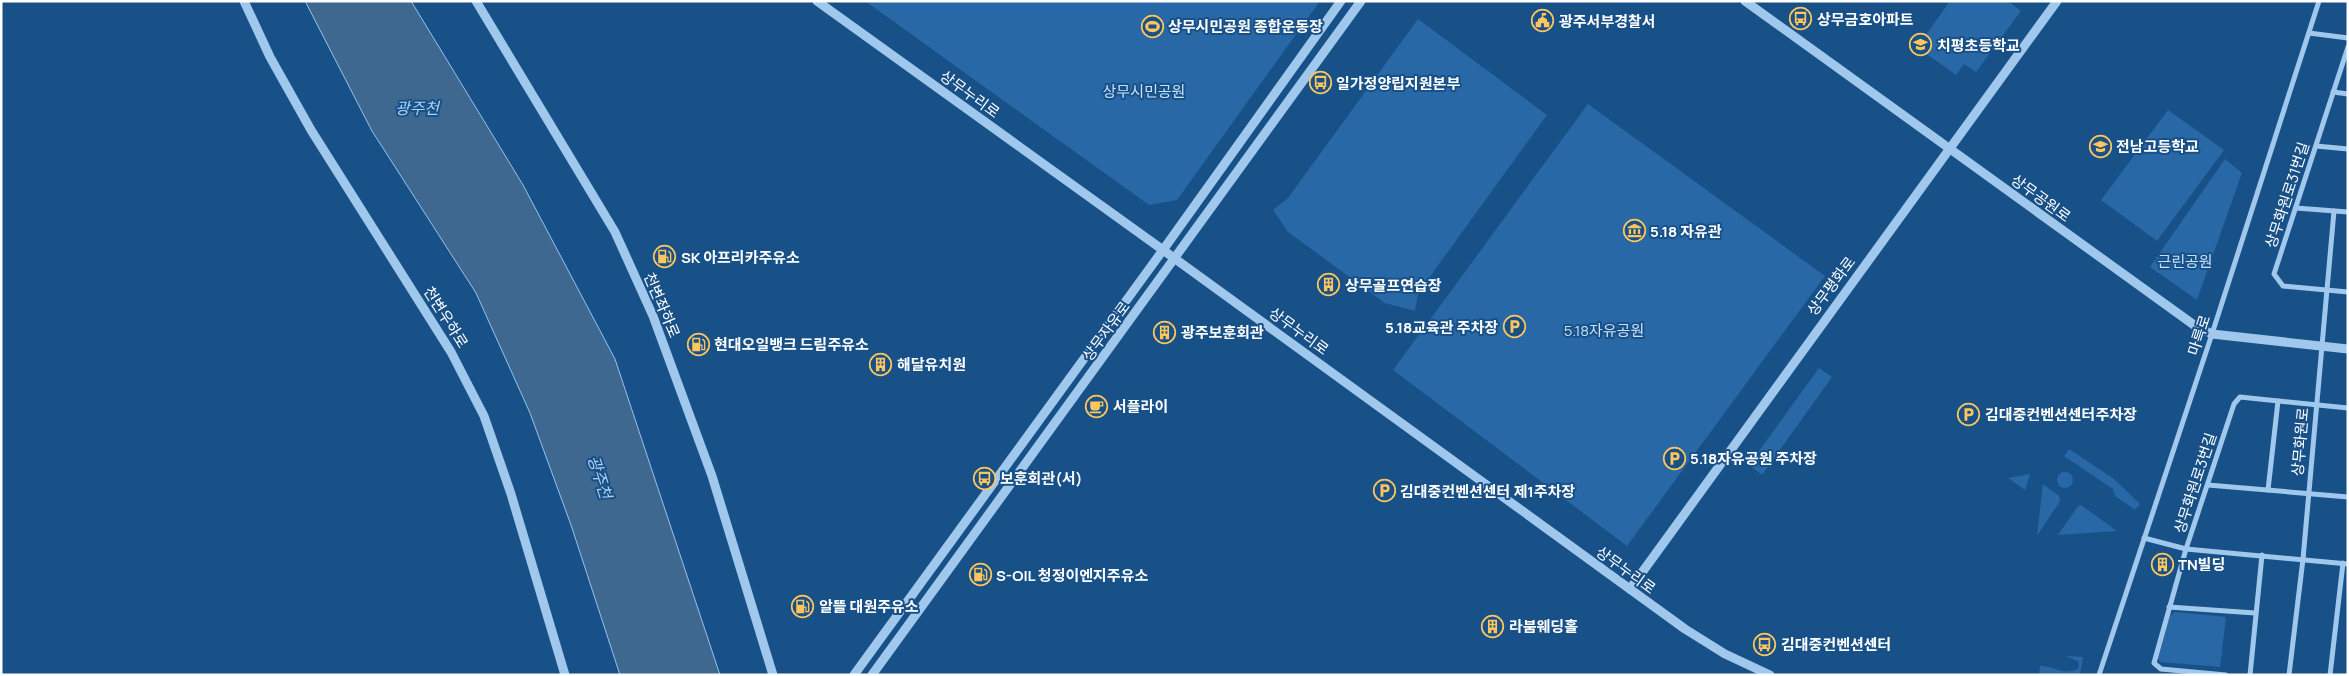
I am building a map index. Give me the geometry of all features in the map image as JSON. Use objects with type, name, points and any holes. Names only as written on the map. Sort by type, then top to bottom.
[{"type":"street","name":"천변우하로","points":[[244,1],[270,57],[311,130],[452,352],[484,416],[511,494],[565,675]]},
{"type":"street","name":"천변좌하로","points":[[476,1],[615,232],[653,316],[712,476],[773,675]]},
{"type":"street","name":"상무누리로","points":[[817,1],[1706,643],[1770,675]]},
{"type":"street","name":"상무자유로","points":[[854,675],[1163,250],[1340,1]]},
{"type":"street","name":"상무자유로","points":[[872,675],[1176,259],[1361,1]]},
{"type":"street","name":"상무공원로","points":[[1745,1],[2194,325],[2212,334],[2348,349]]},
{"type":"street","name":"상무평화로","points":[[1630,589],[2056,1]]},
{"type":"street","name":"마륵로","points":[[2099,675],[2212,334],[2319,1]]},
{"type":"street","points":[[2309,34],[2348,38]]},
{"type":"street","name":"상무화원로31번길","points":[[2348,47],[2274,274],[2283,286],[2348,292]]},
{"type":"street","points":[[2333,92],[2348,94]]},
{"type":"street","points":[[2316,146],[2348,149]]},
{"type":"street","points":[[2296,208],[2348,212]]},
{"type":"street","name":"상무화원로","points":[[2289,675],[2304,559],[2308,494],[2334,211]]},
{"type":"street","name":"상무화원로3번길","points":[[2226,675],[2162,669],[2156,666],[2155,654],[2186,549],[2234,404],[2240,397],[2278,401]]},
{"type":"street","points":[[2268,490],[2278,401],[2348,408]]},
{"type":"street","points":[[2208,485],[2348,497]]},
{"type":"street","points":[[2144,538],[2186,549],[2345,564],[2330,675]]},
{"type":"street","points":[[2250,675],[2262,556]]},
{"type":"street","points":[[2169,607],[2255,614]]},
{"type":"green space","name":"상무시민공원","points":[[865,1],[1320,1],[1177,200],[1149,205]]},
{"type":"green space","points":[[1950,1],[2008,1],[2021,11],[1976,72],[1964,64],[1956,75],[1921,50],[1921,42]]},
{"type":"green space","points":[[1418,19],[1547,115],[1418,293],[1415,311],[1385,303],[1288,232],[1273,210],[1288,198]]},
{"type":"green space","name":"5.18자유공원","points":[[1588,104],[1825,276],[1627,546],[1393,370]]},
{"type":"green space","points":[[2168,110],[2224,150],[2157,241],[2101,200]]},
{"type":"green space","name":"근린공원","points":[[2225,159],[2242,173],[2197,300],[2150,267]]},
{"type":"green space","points":[[1819,368],[1832,377],[1762,475],[1749,465]]},
{"type":"green space","points":[[2069,449],[2114,479],[2140,504],[2137,508],[2134,509],[2115,496],[2113,489],[2064,456]]},
{"type":"green space","points":[[2065,472],[2071,474],[2073,480],[2071,486],[2065,488],[2059,486],[2057,480],[2059,474]]},
{"type":"green space","points":[[2030,474],[2025,490],[2008,478]]},
{"type":"green space","points":[[2043,484],[2059,496],[2060,501],[2037,536]]},
{"type":"green space","points":[[2081,505],[2117,531],[2058,535],[2078,506]]},
{"type":"green space","points":[[2175,612],[2226,617],[2220,667],[2160,662],[2158,658],[2170,616]]},
{"type":"green space","points":[[2066,656],[2083,657],[2080,675],[2039,675],[2040,666],[2063,671],[2078,669],[2079,662]]},
{"type":"water","name":"광주천","points":[[305,1],[411,1],[523,185],[615,359],[720,675],[620,675],[571,525],[530,413],[476,293],[372,131]]},
{"type":"place","name":"상무금호아파트","points":[[1801,19]]},
{"type":"place","name":"광주서부경찰서","points":[[1543,21]]},
{"type":"place","name":"상무시민공원 종합운동장","points":[[1152,26]]},
{"type":"place","name":"치평초등학교","points":[[1921,45]]},
{"type":"place","name":"일가정양립지원본부","points":[[1320,83]]},
{"type":"place","name":"전남고등학교","points":[[2100,146]]},
{"type":"place","name":"5.18 자유관","points":[[1634,231]]},
{"type":"place","name":"SK 아프리카주유소","points":[[665,257]]},
{"type":"place","name":"상무골프연습장","points":[[1329,285]]},
{"type":"place","name":"5.18교육관 주차장","points":[[1514,327]]},
{"type":"place","name":"광주보훈회관","points":[[1165,332]]},
{"type":"place","name":"현대오일뱅크 드림주유소","points":[[698,344]]},
{"type":"place","name":"해달유치원","points":[[881,364]]},
{"type":"place","name":"서플라이","points":[[1097,406]]},
{"type":"place","name":"김대중컨벤션센터주차장","points":[[1969,414]]},
{"type":"place","name":"5.18자유공원 주차장","points":[[1674,458]]},
{"type":"place","name":"보훈회관(서)","points":[[984,478]]},
{"type":"place","name":"김대중컨벤션센터 제1주차장","points":[[1384,491]]},
{"type":"place","name":"TN빌딩","points":[[2162,564]]},
{"type":"place","name":"S-OIL 청정이엔지주유소","points":[[980,575]]},
{"type":"place","name":"알뜰 대원주유소","points":[[803,606]]},
{"type":"place","name":"라붐웨딩홀","points":[[1493,626]]},
{"type":"place","name":"김대중컨벤션센터","points":[[1765,644]]}]
